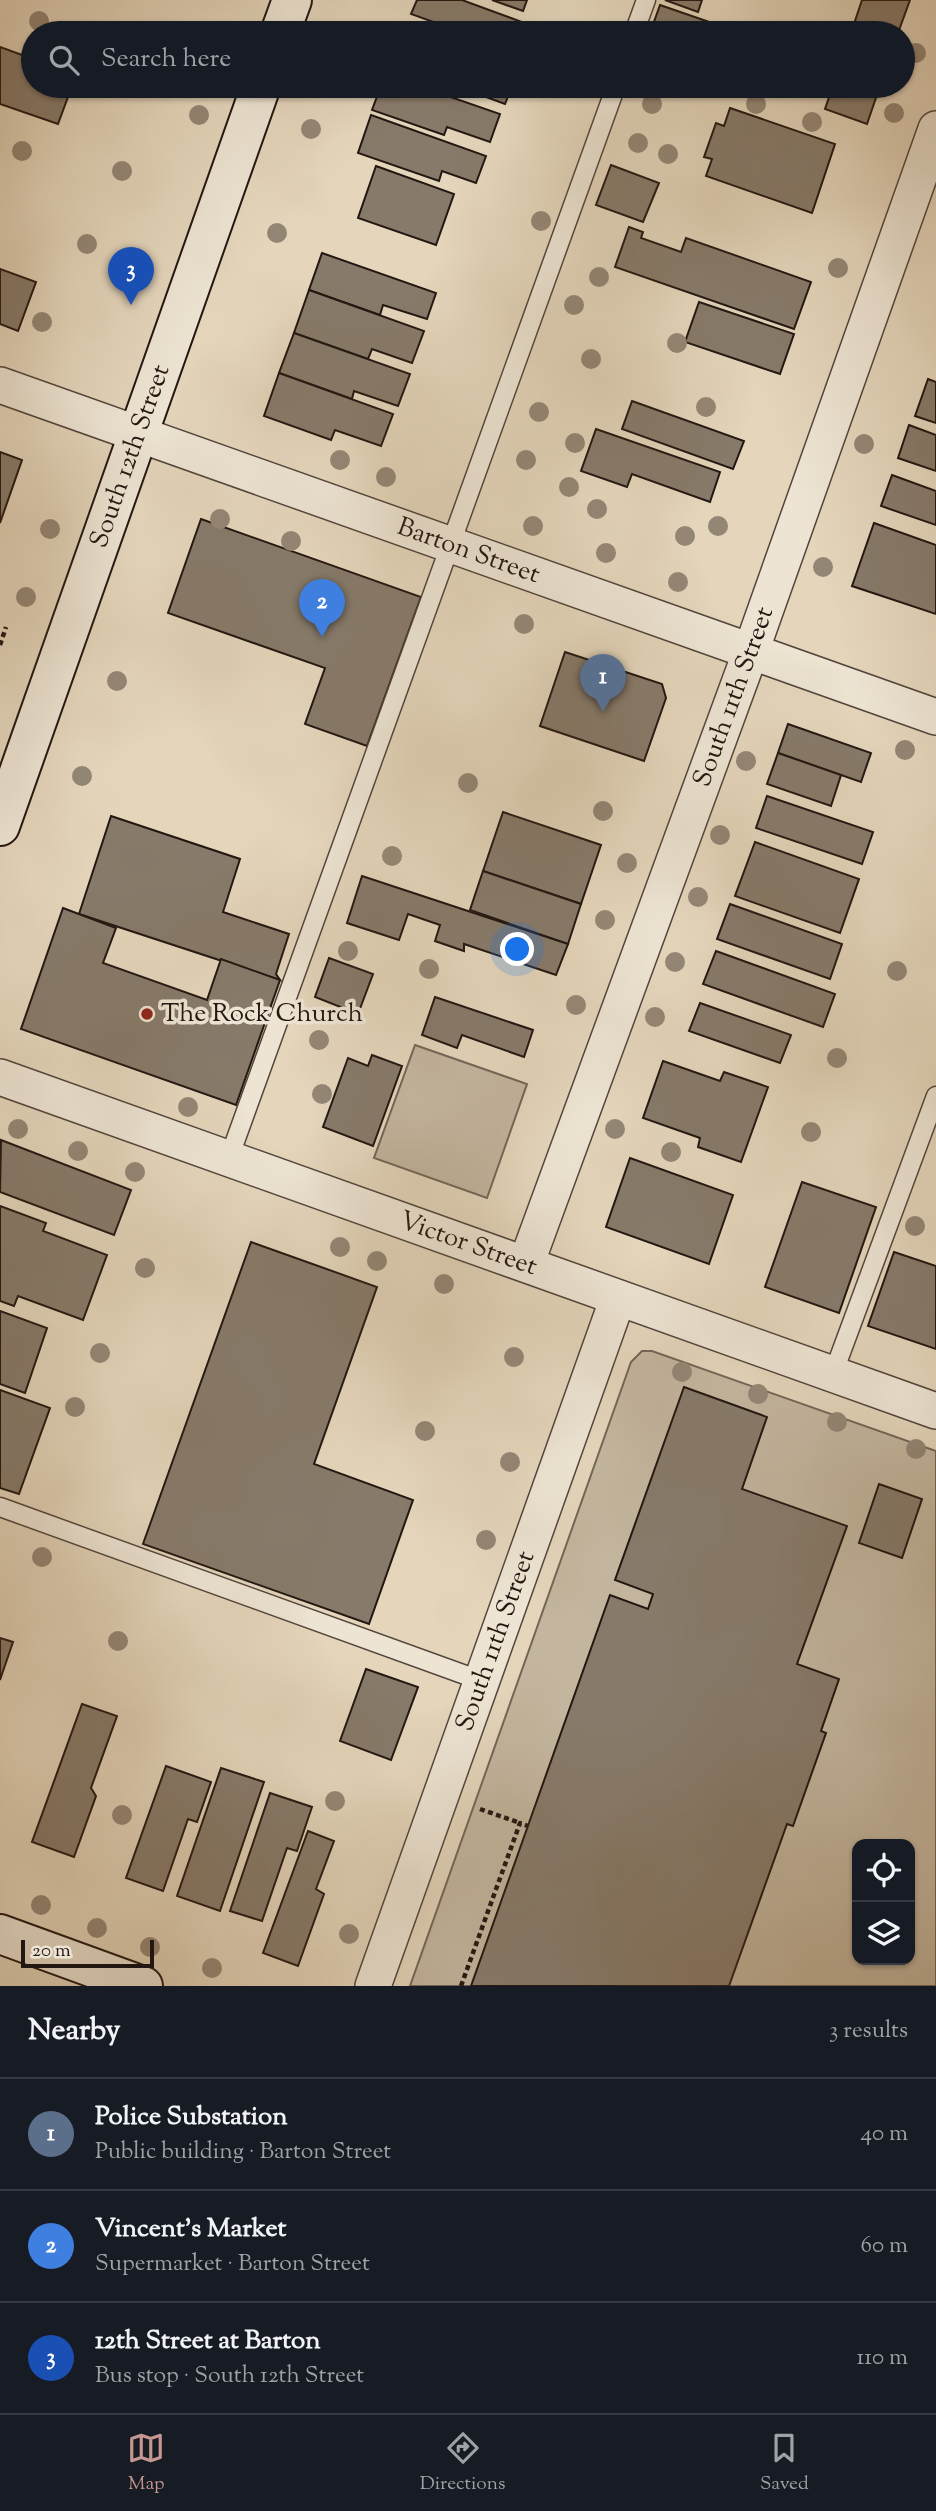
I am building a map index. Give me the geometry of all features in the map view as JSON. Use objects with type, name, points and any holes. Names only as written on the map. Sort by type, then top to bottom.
[{"type":"street","points":[[284,21],[292,0]]},
{"type":"street","name":"South 12th Street","points":[[0,826],[257,98]]},
{"type":"street","name":"South 11th Street","points":[[526,1265],[751,651],[936,129]]},
{"type":"street","name":"Barton Street","points":[[0,384],[936,717]]},
{"type":"street","name":"Victor Street","points":[[0,1077],[936,1411]]},
{"type":"street","name":"South 11th Street","points":[[373,1986],[618,1298]]},
{"type":"street","points":[[0,1934],[144,1986]]},
{"type":"lane","points":[[638,21],[646,0]]},
{"type":"lane","points":[[229,1158],[611,98]]},
{"type":"lane","points":[[833,1374],[936,1096]]},
{"type":"lane","points":[[0,1507],[482,1681]]},
{"type":"path","points":[[0,645],[6,627]]},
{"type":"path","points":[[480,1809],[528,1826]]},
{"type":"path","points":[[461,1986],[520,1823]]},
{"type":"shaded area","points":[[415,1045],[527,1084],[487,1198],[374,1158]]},
{"type":"shaded area","points":[[642,1351],[652,1351],[936,1451],[936,1986],[410,1986],[631,1362]]},
{"type":"building","points":[[417,0],[462,0],[519,21],[431,21],[411,14]]},
{"type":"building","points":[[492,0],[527,0],[523,11]]},
{"type":"building","points":[[665,0],[702,0],[698,12]]},
{"type":"building","points":[[862,0],[910,0],[902,21],[855,21]]},
{"type":"building","points":[[660,5],[706,21],[654,21]]},
{"type":"building","points":[[0,47],[21,55],[21,98],[68,98],[58,124],[0,104]]},
{"type":"building","points":[[376,98],[454,98],[500,114],[490,142],[447,127],[444,135],[372,110]]},
{"type":"building","points":[[489,98],[507,98],[505,104]]},
{"type":"building","points":[[829,98],[876,98],[867,124],[825,109]]},
{"type":"building","points":[[730,108],[835,144],[812,213],[706,176],[712,159],[704,157],[716,123],[724,126]]},
{"type":"building","points":[[371,115],[486,156],[476,183],[442,171],[439,181],[358,153]]},
{"type":"building","points":[[611,165],[659,183],[643,222],[596,205]]},
{"type":"building","points":[[376,166],[454,194],[436,245],[358,218]]},
{"type":"building","points":[[629,227],[643,232],[641,238],[681,252],[686,238],[811,282],[794,329],[615,267]]},
{"type":"building","points":[[322,253],[436,293],[427,319],[383,305],[380,315],[309,290]]},
{"type":"building","points":[[0,269],[36,282],[18,331],[0,324]]},
{"type":"building","points":[[309,290],[424,331],[412,363],[372,349],[368,359],[294,333]]},
{"type":"building","points":[[699,302],[794,334],[780,374],[685,342]]},
{"type":"building","points":[[294,333],[410,374],[398,406],[354,391],[352,399],[279,373]]},
{"type":"building","points":[[279,373],[393,414],[381,446],[335,430],[331,440],[264,416]]},
{"type":"building","points":[[928,379],[936,382],[936,423],[915,416]]},
{"type":"building","points":[[632,401],[744,441],[733,469],[622,429]]},
{"type":"building","points":[[909,425],[936,435],[936,471],[898,458]]},
{"type":"building","points":[[596,429],[720,472],[710,502],[632,474],[627,487],[581,471]]},
{"type":"building","points":[[0,452],[22,460],[0,523]]},
{"type":"building","points":[[892,475],[936,491],[936,525],[881,506]]},
{"type":"building","points":[[201,519],[421,597],[367,746],[305,724],[325,668],[168,613]]},
{"type":"building","points":[[874,523],[936,545],[936,614],[852,586]]},
{"type":"building","points":[[565,652],[662,684],[666,698],[644,761],[540,726]]},
{"type":"building","points":[[788,724],[871,753],[861,782],[778,753]]},
{"type":"building","points":[[778,753],[841,775],[831,806],[767,784]]},
{"type":"building","points":[[767,796],[873,832],[862,864],[756,828]]},
{"type":"building","points":[[503,812],[601,845],[581,904],[483,871]]},
{"type":"building","points":[[111,816],[240,859],[223,912],[289,934],[276,974],[280,980],[79,914]]},
{"type":"building","points":[[755,842],[859,879],[840,933],[735,896]]},
{"type":"building","points":[[483,871],[581,904],[568,944],[470,910]]},
{"type":"building","points":[[362,876],[568,944],[556,975],[464,944],[464,951],[435,941],[440,925],[408,914],[399,940],[347,923]]},
{"type":"building","points":[[730,904],[842,944],[830,979],[717,939]]},
{"type":"building","name":"The Rock Church","points":[[63,908],[116,928],[103,963],[207,1000],[221,959],[280,980],[236,1105],[21,1029]]},
{"type":"building","points":[[716,951],[835,994],[823,1027],[703,984]]},
{"type":"building","points":[[329,958],[373,974],[358,1014],[315,997]]},
{"type":"building","points":[[435,997],[533,1030],[524,1057],[462,1035],[457,1048],[422,1035]]},
{"type":"building","points":[[700,1003],[791,1035],[780,1063],[689,1031]]},
{"type":"building","points":[[372,1055],[402,1066],[373,1146],[323,1127],[348,1058],[368,1066]]},
{"type":"building","points":[[663,1061],[720,1081],[724,1072],[768,1087],[741,1162],[698,1147],[700,1138],[643,1118]]},
{"type":"building","points":[[1,1140],[131,1190],[114,1235],[0,1192]]},
{"type":"building","points":[[630,1158],[733,1195],[709,1264],[606,1227]]},
{"type":"building","points":[[802,1182],[876,1207],[839,1313],[765,1287]]},
{"type":"building","points":[[0,1206],[46,1223],[43,1231],[107,1255],[83,1320],[18,1296],[14,1306],[0,1301]]},
{"type":"building","points":[[251,1242],[377,1287],[314,1464],[413,1500],[369,1624],[143,1544]]},
{"type":"building","points":[[894,1252],[936,1266],[936,1349],[868,1326]]},
{"type":"building","points":[[0,1311],[47,1328],[25,1393],[0,1384]]},
{"type":"building","points":[[684,1387],[767,1417],[742,1489],[847,1526],[797,1664],[839,1679],[821,1731],[826,1733],[793,1826],[787,1824],[729,1986],[471,1986],[610,1595],[648,1609],[653,1594],[615,1580]]},
{"type":"building","points":[[0,1390],[50,1408],[19,1494],[0,1488]]},
{"type":"building","points":[[879,1484],[922,1499],[902,1558],[859,1543]]},
{"type":"building","points":[[0,1638],[13,1642],[0,1680]]},
{"type":"building","points":[[366,1669],[418,1687],[391,1760],[340,1741]]},
{"type":"building","points":[[82,1704],[117,1716],[91,1788],[96,1796],[74,1857],[32,1842]]},
{"type":"building","points":[[166,1766],[211,1782],[197,1822],[188,1819],[163,1891],[126,1878]]},
{"type":"building","points":[[221,1768],[264,1782],[220,1911],[177,1896]]},
{"type":"building","points":[[270,1793],[312,1807],[297,1851],[287,1848],[262,1921],[230,1911]]},
{"type":"building","points":[[308,1831],[334,1841],[316,1889],[324,1894],[298,1966],[263,1953]]},
{"type":"place","name":"12th Street at Barton","points":[[131,305]]},
{"type":"place","name":"Vincent's Market","points":[[322,637]]},
{"type":"place","name":"Police Substation","points":[[603,712]]},
{"type":"place","name":"The Rock Church","points":[[147,1014]]}]
